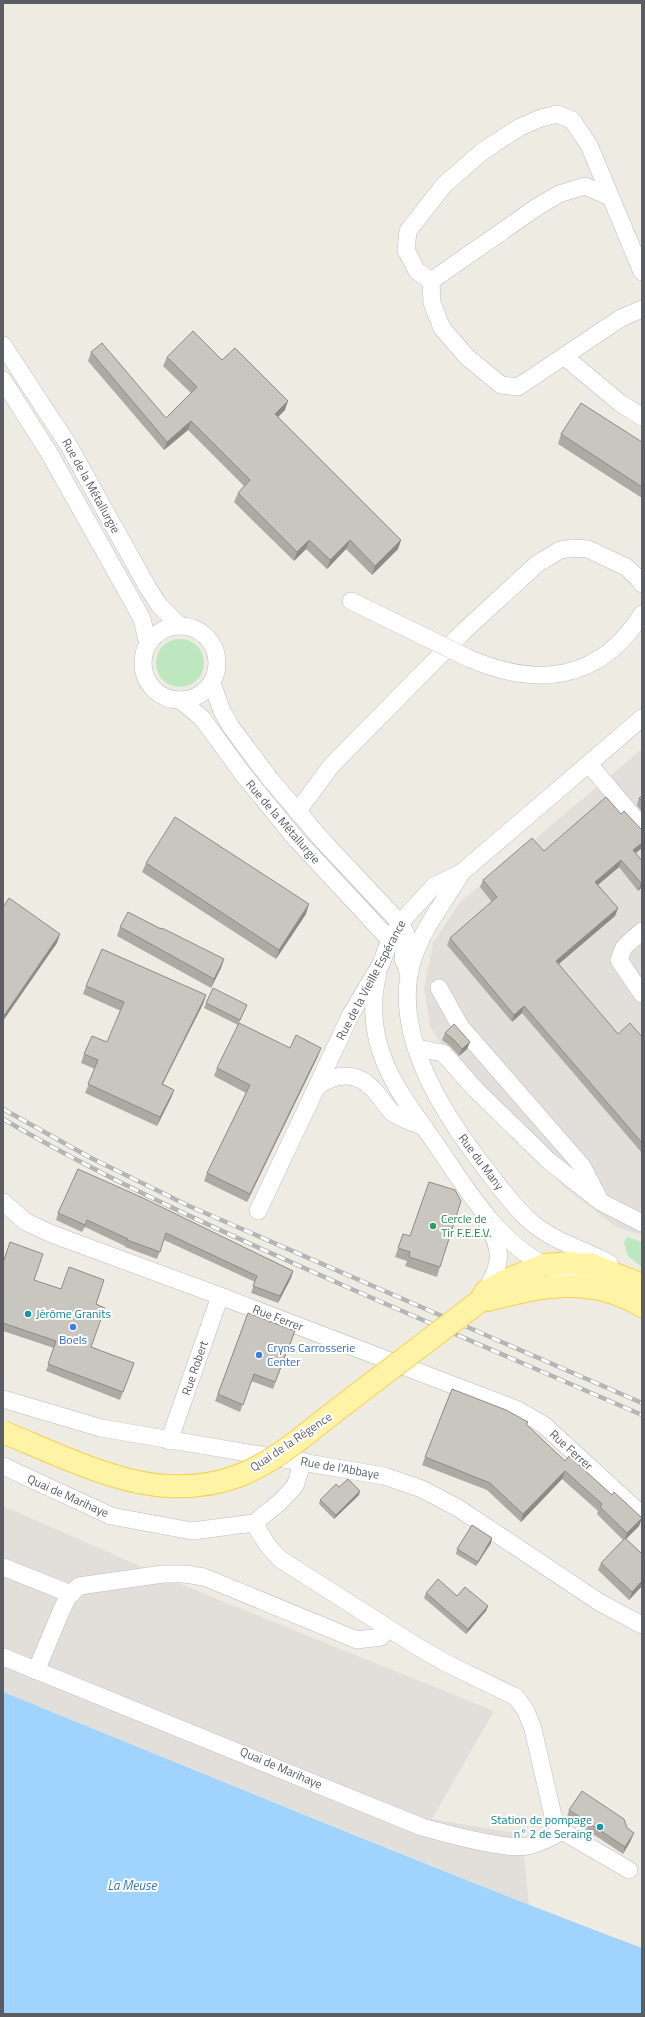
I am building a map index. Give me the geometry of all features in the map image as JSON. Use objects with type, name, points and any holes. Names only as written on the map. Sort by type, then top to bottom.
[{"type":"main road","points":[[483,1296],[511,1278],[545,1265],[569,1263],[592,1265],[638,1293]]},
{"type":"main road","points":[[483,1296],[568,1285],[638,1293]]},
{"type":"main road","name":"Quai de la Régence","points":[[3,1432],[109,1473],[139,1482],[169,1486],[219,1481],[237,1476],[266,1462],[300,1438],[483,1296]]},
{"type":"street","points":[[642,272],[589,145],[572,120],[557,114],[541,118],[520,127],[483,151],[444,185],[408,231],[406,250],[418,271],[431,281],[432,303],[442,328],[467,357],[501,385],[518,387],[565,357],[621,318],[642,309]]},
{"type":"street","points":[[431,281],[559,194],[585,186],[610,198]]},
{"type":"street","name":"Rue de la Métallurgie","points":[[3,345],[69,446],[148,588],[166,613],[180,626]]},
{"type":"street","points":[[565,357],[620,403],[642,417]]},
{"type":"street","name":"Rue de la Métallurgie","points":[[3,380],[48,451],[135,606],[142,619],[148,644]]},
{"type":"street","points":[[297,812],[331,766],[458,637],[537,564],[560,550],[573,548],[588,550],[626,567],[642,584]]},
{"type":"street","points":[[351,601],[491,668],[527,675],[565,674],[595,662],[620,643],[642,614]]},
{"type":"street","name":"Rue de la Métallurgie","points":[[180,626],[191,627],[201,632],[212,645],[218,661],[212,683],[198,696],[180,700],[169,699],[159,694],[151,686],[145,676],[143,666],[144,655],[148,644],[161,630],[180,626]]},
{"type":"street","name":"Rue de la Métallurgie","points":[[212,683],[222,712],[231,727],[297,812],[400,923]]},
{"type":"street","name":"Rue de la Métallurgie","points":[[180,700],[202,718],[242,773],[296,839],[390,940]]},
{"type":"street","name":"Rue de la Vieille Espérance","points":[[410,974],[420,938],[461,874],[642,718]]},
{"type":"street","points":[[589,764],[642,827]]},
{"type":"street","name":"Rue de la Vieille Espérance","points":[[258,1210],[318,1087],[321,1074],[350,1014],[380,964],[390,940],[400,923],[434,886],[461,874]]},
{"type":"street","points":[[400,923],[406,934],[402,958],[410,974]]},
{"type":"street","points":[[642,931],[624,947],[619,960],[642,994]]},
{"type":"street","points":[[380,964],[376,979],[374,1008],[380,1050],[395,1086],[483,1212],[518,1246],[545,1265]]},
{"type":"street","name":"Rue du Many","points":[[410,974],[408,991],[409,1009],[417,1048],[433,1089],[471,1152],[520,1211],[547,1233],[561,1242],[608,1262],[638,1293]]},
{"type":"street","points":[[439,988],[460,1026],[582,1166],[601,1202]]},
{"type":"street","points":[[417,1048],[443,1053],[476,1090],[549,1161],[601,1202],[642,1224]]},
{"type":"street","points":[[318,1087],[333,1077],[343,1075],[353,1076],[373,1089],[392,1112],[400,1118],[412,1121],[424,1127]]},
{"type":"street","name":"Rue Ferrer","points":[[5,1209],[26,1222],[52,1234],[220,1296],[531,1416],[555,1434],[642,1515]]},
{"type":"street","points":[[483,1212],[497,1244],[499,1262],[483,1296]]},
{"type":"street","name":"Rue Robert","points":[[169,1441],[220,1296]]},
{"type":"street","name":"Rue de l'Abbaye","points":[[3,1399],[81,1423],[169,1441],[303,1461],[384,1476],[422,1489],[458,1508],[608,1608],[642,1625]]},
{"type":"street","points":[[303,1461],[295,1486],[280,1502],[254,1523],[268,1546],[280,1559],[388,1628],[446,1663],[516,1697],[526,1711],[533,1729],[554,1820],[562,1831],[629,1870]]},
{"type":"street","name":"Quai de Marihaye","points":[[3,1466],[111,1516],[192,1531],[254,1523]]},
{"type":"street","points":[[3,1567],[72,1594]]},
{"type":"street","points":[[36,1671],[62,1609],[79,1586],[163,1574],[185,1574],[204,1577],[357,1640],[381,1637],[388,1628]]},
{"type":"street","name":"Quai de Marihaye","points":[[3,1657],[236,1750],[409,1822],[434,1830],[515,1847],[528,1846],[540,1842],[562,1831]]},
{"type":"shaded area","points":[[642,749],[642,1235],[616,1227],[564,1187],[439,1041],[430,1026],[424,989],[433,943],[460,902]]},
{"type":"shaded area","points":[[3,1506],[202,1593],[494,1711],[432,1819],[522,1834],[529,1905],[3,1692]]},
{"type":"green space","points":[[180,639],[189,641],[197,646],[202,654],[204,663],[202,672],[197,680],[189,685],[180,687],[171,685],[163,680],[158,672],[156,663],[158,654],[163,646],[171,641]]},
{"type":"green space","points":[[627,1237],[642,1242],[642,1267],[628,1256],[624,1243]]},
{"type":"water","name":"La Meuse","points":[[3,1692],[401,1854],[642,1948],[642,2014],[3,2014]]},
{"type":"building","points":[[193,331],[222,360],[235,348],[288,401],[275,414],[401,540],[375,566],[350,540],[330,560],[309,540],[297,552],[238,493],[250,480],[191,421],[167,442],[91,352],[102,343],[166,418],[197,387],[167,357]]},
{"type":"building","points":[[581,403],[642,442],[642,487],[561,434]]},
{"type":"building","points":[[606,797],[621,814],[624,811],[642,829],[642,843],[633,850],[642,861],[642,882],[641,883],[621,860],[595,882],[618,908],[556,961],[618,1034],[630,1023],[642,1037],[642,1143],[524,1006],[514,1015],[450,938],[497,897],[483,880],[532,838],[544,851]]},
{"type":"building","points":[[175,817],[309,904],[279,950],[146,863]]},
{"type":"building","points":[[9,898],[60,934],[3,1017],[3,907]]},
{"type":"building","points":[[128,912],[224,959],[214,979],[120,927]]},
{"type":"building","points":[[102,949],[206,995],[162,1084],[174,1090],[160,1117],[88,1084],[98,1060],[84,1054],[92,1036],[107,1042],[124,1002],[86,986]]},
{"type":"building","points":[[213,988],[247,1005],[240,1020],[206,1003]]},
{"type":"building","points":[[239,1023],[290,1048],[296,1035],[321,1048],[250,1194],[207,1173],[250,1085],[217,1068]]},
{"type":"building","points":[[454,1024],[470,1042],[462,1049],[445,1033]]},
{"type":"building","points":[[78,1169],[143,1198],[293,1271],[280,1296],[253,1286],[257,1276],[166,1233],[160,1252],[127,1240],[128,1239],[87,1220],[85,1225],[58,1213]]},
{"type":"building","name":"Cercle de Tir F.E.E.V.","points":[[429,1182],[455,1190],[461,1201],[440,1267],[409,1257],[410,1252],[398,1248],[403,1234],[410,1236]]},
{"type":"building","points":[[10,1242],[43,1254],[34,1280],[61,1289],[69,1267],[104,1280],[96,1304],[105,1308],[91,1347],[134,1363],[123,1392],[48,1364],[56,1341],[3,1323],[3,1263]]},
{"type":"building","name":"Cryns Carrosserie Center","points":[[248,1313],[295,1331],[275,1382],[254,1374],[243,1405],[218,1394]]},
{"type":"building","points":[[452,1389],[506,1410],[528,1422],[526,1424],[565,1461],[569,1456],[612,1495],[614,1492],[642,1518],[627,1533],[600,1507],[602,1504],[565,1471],[523,1514],[490,1483],[425,1457]]},
{"type":"building","points":[[348,1479],[360,1491],[336,1515],[320,1500],[336,1484],[339,1487]]},
{"type":"building","points":[[472,1525],[492,1538],[478,1562],[457,1549]]},
{"type":"building","points":[[625,1538],[642,1554],[642,1581],[632,1592],[601,1563]]},
{"type":"building","points":[[438,1579],[457,1596],[465,1587],[488,1606],[468,1629],[426,1593]]},
{"type":"building","name":"Station de pompage n° 2 de Seraing","points":[[582,1791],[624,1819],[627,1828],[634,1833],[625,1847],[569,1810]]},
{"type":"railway","points":[[3,1109],[91,1158],[189,1206],[642,1403]]},
{"type":"railway","points":[[3,1119],[89,1166],[221,1231],[642,1415]]},
{"type":"place","name":"Cercle de Tir F.E.E.V.","points":[[433,1226]]},
{"type":"place","name":"Jérôme Granits","points":[[28,1314]]},
{"type":"place","name":"Boels","points":[[73,1327]]},
{"type":"place","name":"Cryns Carrosserie Center","points":[[259,1355]]},
{"type":"place","name":"Station de pompage n° 2 de Seraing","points":[[600,1827]]}]
